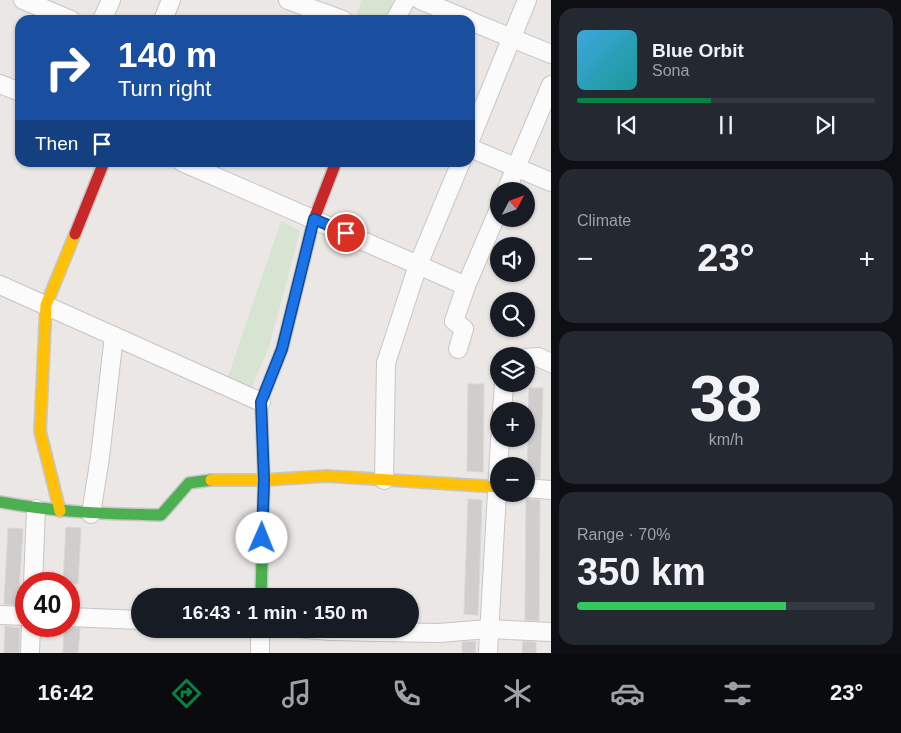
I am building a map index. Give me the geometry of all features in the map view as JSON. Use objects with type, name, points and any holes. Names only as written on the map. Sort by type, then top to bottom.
[{"type":"street","points":[[23,0],[60,15]]},
{"type":"street","points":[[104,15],[110,0]]},
{"type":"street","points":[[165,15],[171,0]]},
{"type":"street","points":[[288,0],[329,15]]},
{"type":"street","points":[[398,15],[406,0]]},
{"type":"street","points":[[420,0],[457,15]]},
{"type":"street","points":[[475,127],[510,37],[527,0]]},
{"type":"street","points":[[475,22],[551,54]]},
{"type":"street","points":[[0,84],[15,90]]},
{"type":"street","points":[[510,182],[551,85]]},
{"type":"street","points":[[475,150],[551,182]]},
{"type":"street","points":[[60,511],[40,431],[46,305],[102,167]]},
{"type":"street","points":[[194,167],[466,286]]},
{"type":"street","points":[[261,588],[264,480],[261,402],[282,349],[314,219],[334,167]]},
{"type":"street","points":[[384,480],[386,363],[418,265],[459,167]]},
{"type":"street","points":[[458,349],[464,329],[454,321],[466,286],[491,228]]},
{"type":"street","points":[[0,285],[261,402]]},
{"type":"street","points":[[91,514],[100,458],[114,336]]},
{"type":"street","points":[[535,357],[551,363]]},
{"type":"street","points":[[0,502],[36,509],[91,514],[161,515],[189,483],[214,480],[264,480],[327,476],[490,487]]},
{"type":"street","points":[[535,489],[551,490]]},
{"type":"street","points":[[488,653],[497,502]]},
{"type":"street","points":[[33,572],[36,509]]},
{"type":"street","points":[[0,615],[15,616]]},
{"type":"street","points":[[80,617],[131,620]]},
{"type":"street","points":[[419,633],[488,629],[551,632]]},
{"type":"street","points":[[30,653],[31,637]]},
{"type":"street","points":[[260,638],[260,653]]},
{"type":"green space","points":[[362,0],[393,0],[387,15],[357,15]]},
{"type":"green space","points":[[281,221],[300,231],[269,347],[251,388],[228,377]]},
{"type":"building","points":[[468,384],[484,384],[483,472],[467,471]]},
{"type":"building","points":[[535,388],[543,388],[540,478],[535,478],[535,457],[527,457],[528,447],[535,447],[535,402],[529,402],[529,392],[535,392]]},
{"type":"building","points":[[468,499],[482,500],[478,615],[464,614]]},
{"type":"building","points":[[540,500],[539,621],[525,620],[526,502]]},
{"type":"building","points":[[66,527],[81,528],[79,572],[64,572]]},
{"type":"building","points":[[8,528],[23,529],[20,572],[15,572],[15,605],[4,604]]},
{"type":"building","points":[[5,626],[15,627],[15,637],[20,637],[19,653],[4,653]]},
{"type":"building","points":[[64,637],[79,637],[78,653],[63,653]]},
{"type":"building","points":[[476,641],[475,653],[462,653],[462,642]]},
{"type":"building","points":[[523,641],[536,642],[536,653],[522,653]]},
{"type":"traffic: fast","points":[[261,588],[264,480],[261,402],[282,349],[291,313]]},
{"type":"traffic: fast","points":[[0,502],[80,512],[161,515],[189,483],[211,480]]},
{"type":"traffic: slow","points":[[60,511],[40,431],[46,305],[75,234]]},
{"type":"traffic: slow","points":[[211,480],[264,480],[327,476],[490,486]]},
{"type":"traffic: jam","points":[[75,234],[102,167]]},
{"type":"traffic: jam","points":[[291,313],[314,219],[334,167]]},
{"type":"route","points":[[262,538],[264,480],[261,402],[282,349],[314,219],[346,233]]}]
